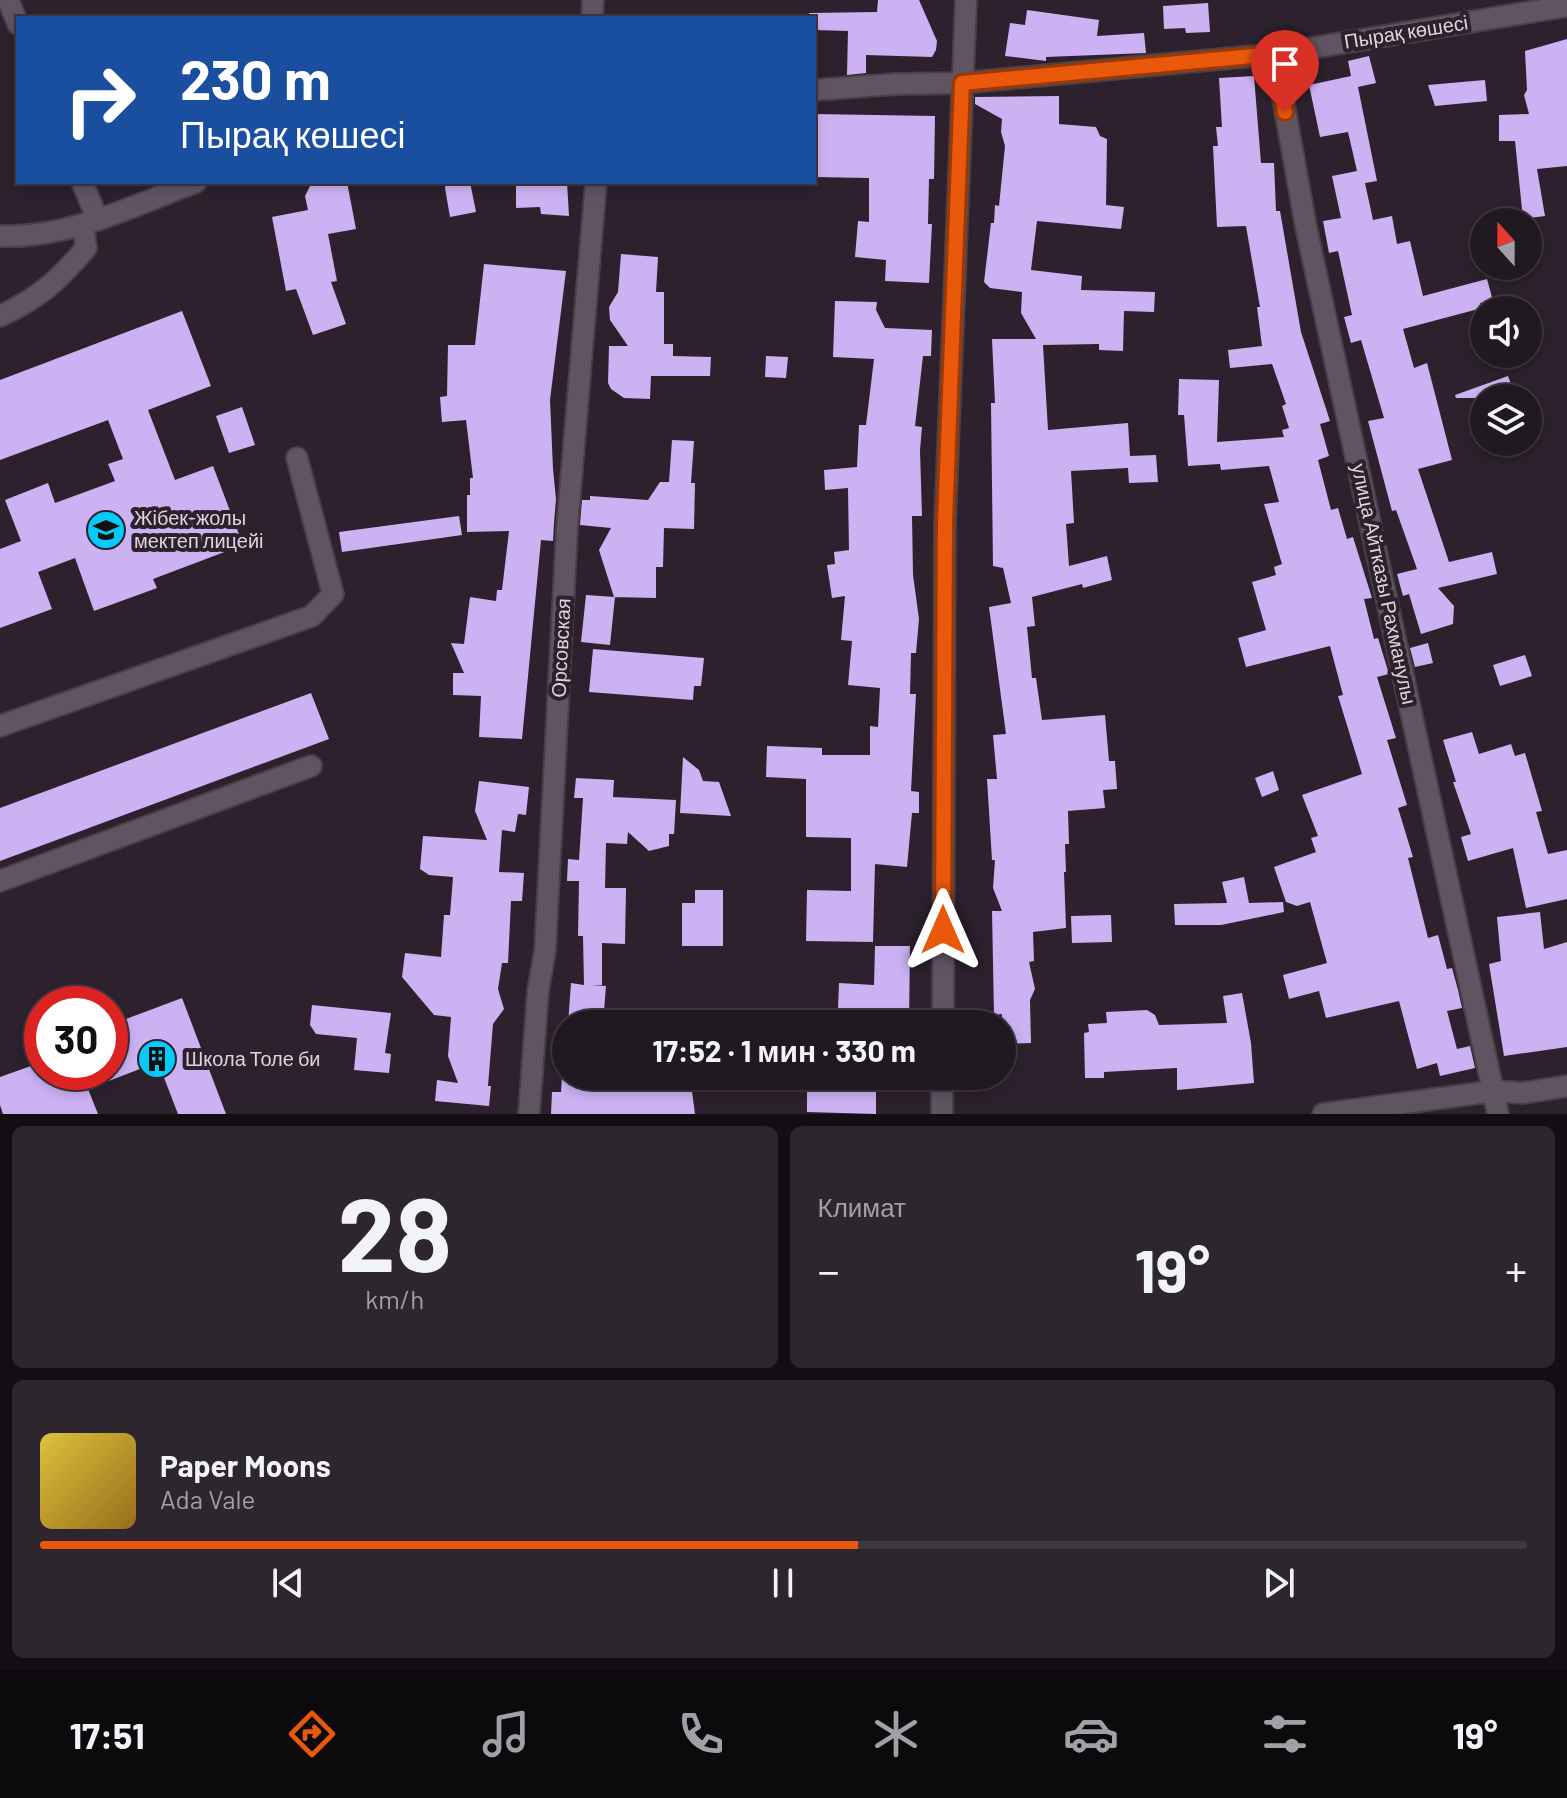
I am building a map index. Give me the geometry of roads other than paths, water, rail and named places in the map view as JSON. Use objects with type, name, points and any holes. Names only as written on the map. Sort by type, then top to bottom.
[{"type":"street","points":[[8,0],[16,19]]},
{"type":"street","points":[[943,1010],[945,522],[966,0]]},
{"type":"street","name":"Пырақ көшесі","points":[[816,90],[962,83],[1275,54],[1567,6]]},
{"type":"street","name":"улица Айтказы Рахманулы","points":[[1275,54],[1306,227],[1498,1114]]},
{"type":"street","points":[[0,316],[29,303],[60,278],[86,248],[90,222],[82,184]]},
{"type":"street","points":[[0,236],[25,237],[90,222],[191,184]]},
{"type":"street","name":"Орсовская","points":[[529,1114],[538,991],[545,951],[567,529],[596,184]]},
{"type":"street","points":[[0,726],[312,616],[333,594],[297,458]]},
{"type":"street","points":[[0,881],[311,766]]},
{"type":"street","points":[[1323,1114],[1494,1091],[1523,1093],[1567,1086]]},
{"type":"street","points":[[942,1090],[942,1114]]},
{"type":"place","name":"Жібек-жолы мектеп лицейі","points":[[106,530]]},
{"type":"place","name":"Школа Толе би","points":[[157,1059]]}]
